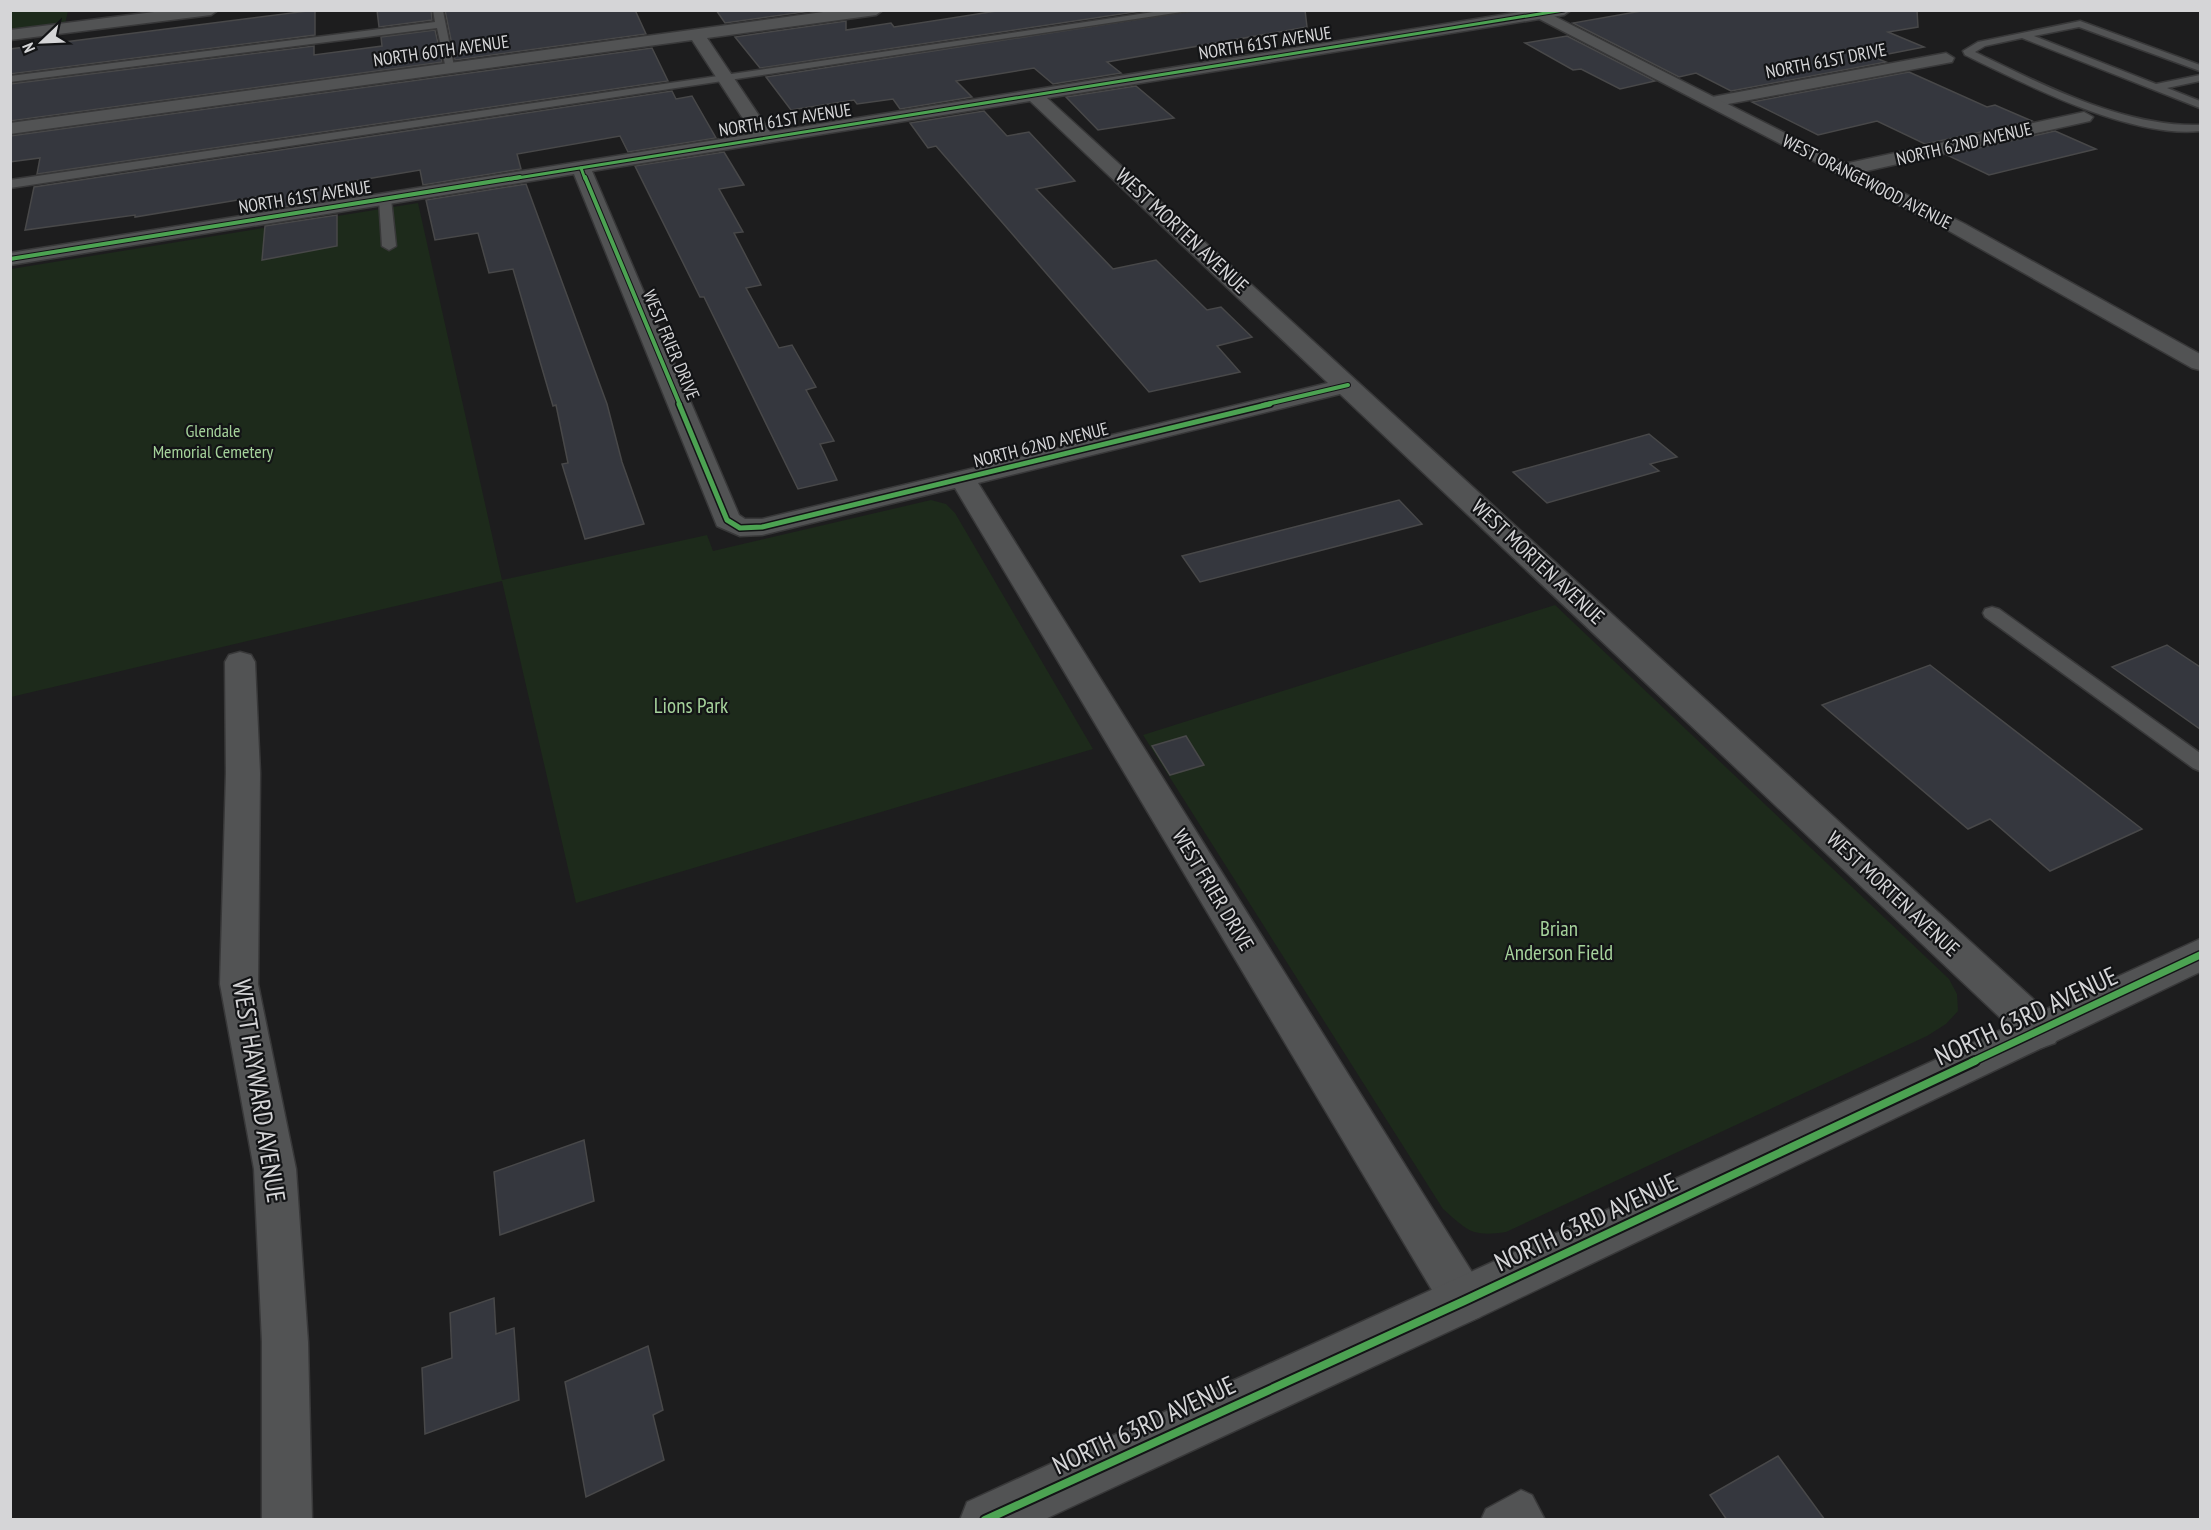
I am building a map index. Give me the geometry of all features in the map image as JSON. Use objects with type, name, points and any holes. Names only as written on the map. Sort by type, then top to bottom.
[{"type":"street","points":[[10,35],[211,10]]},
{"type":"street","name":"NORTH 60TH AVENUE","points":[[11,131],[797,19],[876,10]]},
{"type":"street","name":"NORTH 61ST AVENUE","points":[[10,259],[1439,31],[1533,13],[1564,10]]},
{"type":"street","name":"WEST ORANGEWOOD AVENUE","points":[[1533,13],[1958,228],[2200,363]]},
{"type":"street","points":[[1412,15],[1439,31]]},
{"type":"street","points":[[697,35],[765,138]]},
{"type":"street","name":"NORTH 61ST DRIVE","points":[[1712,102],[1946,58]]},
{"type":"street","name":"WEST MORTEN AVENUE","points":[[1034,95],[2040,1031]]},
{"type":"street","name":"NORTH 62ND AVENUE","points":[[1844,170],[2084,117]]},
{"type":"street","name":"WEST FRIER DRIVE","points":[[581,168],[727,520],[740,528]]},
{"type":"street","name":"NORTH 62ND AVENUE","points":[[740,528],[762,527],[1348,385]]},
{"type":"street","name":"WEST FRIER DRIVE","points":[[963,479],[1464,1300]]},
{"type":"street","name":"WEST HAYWARD AVENUE","points":[[240,662],[243,773],[240,984],[275,1169],[285,1342],[287,1520]]},
{"type":"street","name":"NORTH 63RD AVENUE","points":[[985,1520],[1043,1507],[1464,1300],[2200,956]]},
{"type":"lane","points":[[438,10],[451,69]]},
{"type":"lane","points":[[10,184],[1190,10]]},
{"type":"lane","points":[[10,79],[441,24]]},
{"type":"lane","points":[[2200,68],[2080,24],[1982,44],[1968,51],[2000,69],[2150,126],[2174,130],[2200,128]]},
{"type":"lane","points":[[2023,35],[2200,105]]},
{"type":"lane","points":[[2156,87],[2200,78]]},
{"type":"lane","points":[[385,199],[389,246]]},
{"type":"lane","points":[[1992,613],[2200,763]]},
{"type":"lane","points":[[1497,1520],[1521,1506],[1529,1520]]},
{"type":"green space","points":[[10,11],[68,11],[65,24],[11,30]]},
{"type":"green space","points":[[418,203],[502,580],[707,535],[713,551],[931,500],[946,504],[955,513],[1093,749],[576,903],[502,581],[11,697],[11,269]]},
{"type":"green space","name":"Brian Anderson Field","points":[[1555,605],[1949,979],[1957,994],[1958,1011],[1946,1024],[1927,1036],[1506,1232],[1485,1234],[1471,1231],[1443,1209],[1143,735]]},
{"type":"building","points":[[315,10],[315,35],[10,74],[10,49]]},
{"type":"building","points":[[377,10],[431,10],[432,20],[379,27]]},
{"type":"building","points":[[445,10],[635,10],[646,34],[455,60]]},
{"type":"building","points":[[716,10],[818,10],[725,23]]},
{"type":"building","points":[[1003,10],[1148,10],[760,68],[735,37],[846,21],[846,30],[891,23],[894,27]]},
{"type":"building","points":[[1197,10],[1305,10],[1307,27],[1107,62],[1121,73],[1053,84],[1034,68],[956,81],[972,97],[900,109],[893,99],[857,104],[854,100],[791,110],[766,77]]},
{"type":"building","points":[[1647,10],[1917,10],[1918,27],[1888,32],[1924,47],[1873,57],[1886,62],[1731,91],[1696,73],[1679,77],[1573,23]]},
{"type":"building","points":[[435,30],[442,62],[10,121],[10,84],[314,46],[314,55],[382,46],[381,37]]},
{"type":"building","points":[[1567,36],[1655,81],[1620,89],[1581,69],[1573,70],[1525,43]]},
{"type":"building","points":[[652,48],[668,81],[37,174],[40,158],[10,162],[10,136]]},
{"type":"building","points":[[1909,72],[1987,107],[1995,105],[2032,121],[1925,144],[1877,121],[1818,135],[1752,102]]},
{"type":"building","points":[[1136,86],[1174,118],[1098,130],[1066,97]]},
{"type":"building","points":[[672,91],[676,99],[692,96],[716,138],[628,152],[620,136],[517,154],[521,169],[423,185],[420,170],[337,184],[337,198],[266,210],[268,195],[135,217],[135,215],[25,230],[34,187]]},
{"type":"building","points":[[984,111],[1007,136],[1029,132],[1075,181],[1036,189],[1113,269],[1156,260],[1207,310],[1221,307],[1252,337],[1217,346],[1240,372],[1149,392],[936,146],[928,148],[910,123]]},
{"type":"building","points":[[2055,131],[2096,149],[1989,175],[1947,155]]},
{"type":"building","points":[[724,152],[744,185],[719,189],[743,232],[734,233],[761,285],[746,288],[779,348],[792,345],[816,387],[806,390],[834,441],[820,444],[837,480],[798,489],[704,297],[700,297],[635,166]]},
{"type":"building","points":[[526,184],[607,404],[622,462],[644,524],[585,539],[562,464],[568,463],[556,405],[553,406],[513,269],[489,273],[478,233],[435,240],[426,200]]},
{"type":"building","points":[[337,215],[337,246],[262,260],[265,226]]},
{"type":"building","points":[[1649,434],[1677,457],[1650,464],[1659,471],[1547,503],[1513,472]]},
{"type":"building","points":[[1399,500],[1422,524],[1200,582],[1182,556]]},
{"type":"building","points":[[2167,645],[2200,667],[2200,729],[2112,667]]},
{"type":"building","points":[[1930,665],[2142,829],[2050,871],[1990,819],[1968,829],[1822,705]]},
{"type":"building","points":[[1186,736],[1204,765],[1170,775],[1152,746]]},
{"type":"building","points":[[584,1140],[594,1201],[500,1235],[494,1172]]},
{"type":"building","points":[[494,1298],[496,1334],[514,1328],[519,1400],[425,1434],[422,1368],[452,1358],[450,1313]]},
{"type":"building","points":[[648,1346],[663,1410],[653,1415],[664,1460],[586,1497],[565,1382]]},
{"type":"building","points":[[1778,1456],[1825,1520],[1727,1520],[1710,1495]]},
{"type":"cycle path","points":[[10,259],[1564,10]]},
{"type":"cycle path","points":[[581,168],[727,520],[740,528],[762,527],[1348,385]]},
{"type":"cycle path","points":[[985,1520],[1464,1301],[2200,955]]},
{"type":"park label","name":"Glendale Memorial Cemetery","points":[[213,441]]},
{"type":"park label","name":"Lions Park","points":[[691,706]]}]
